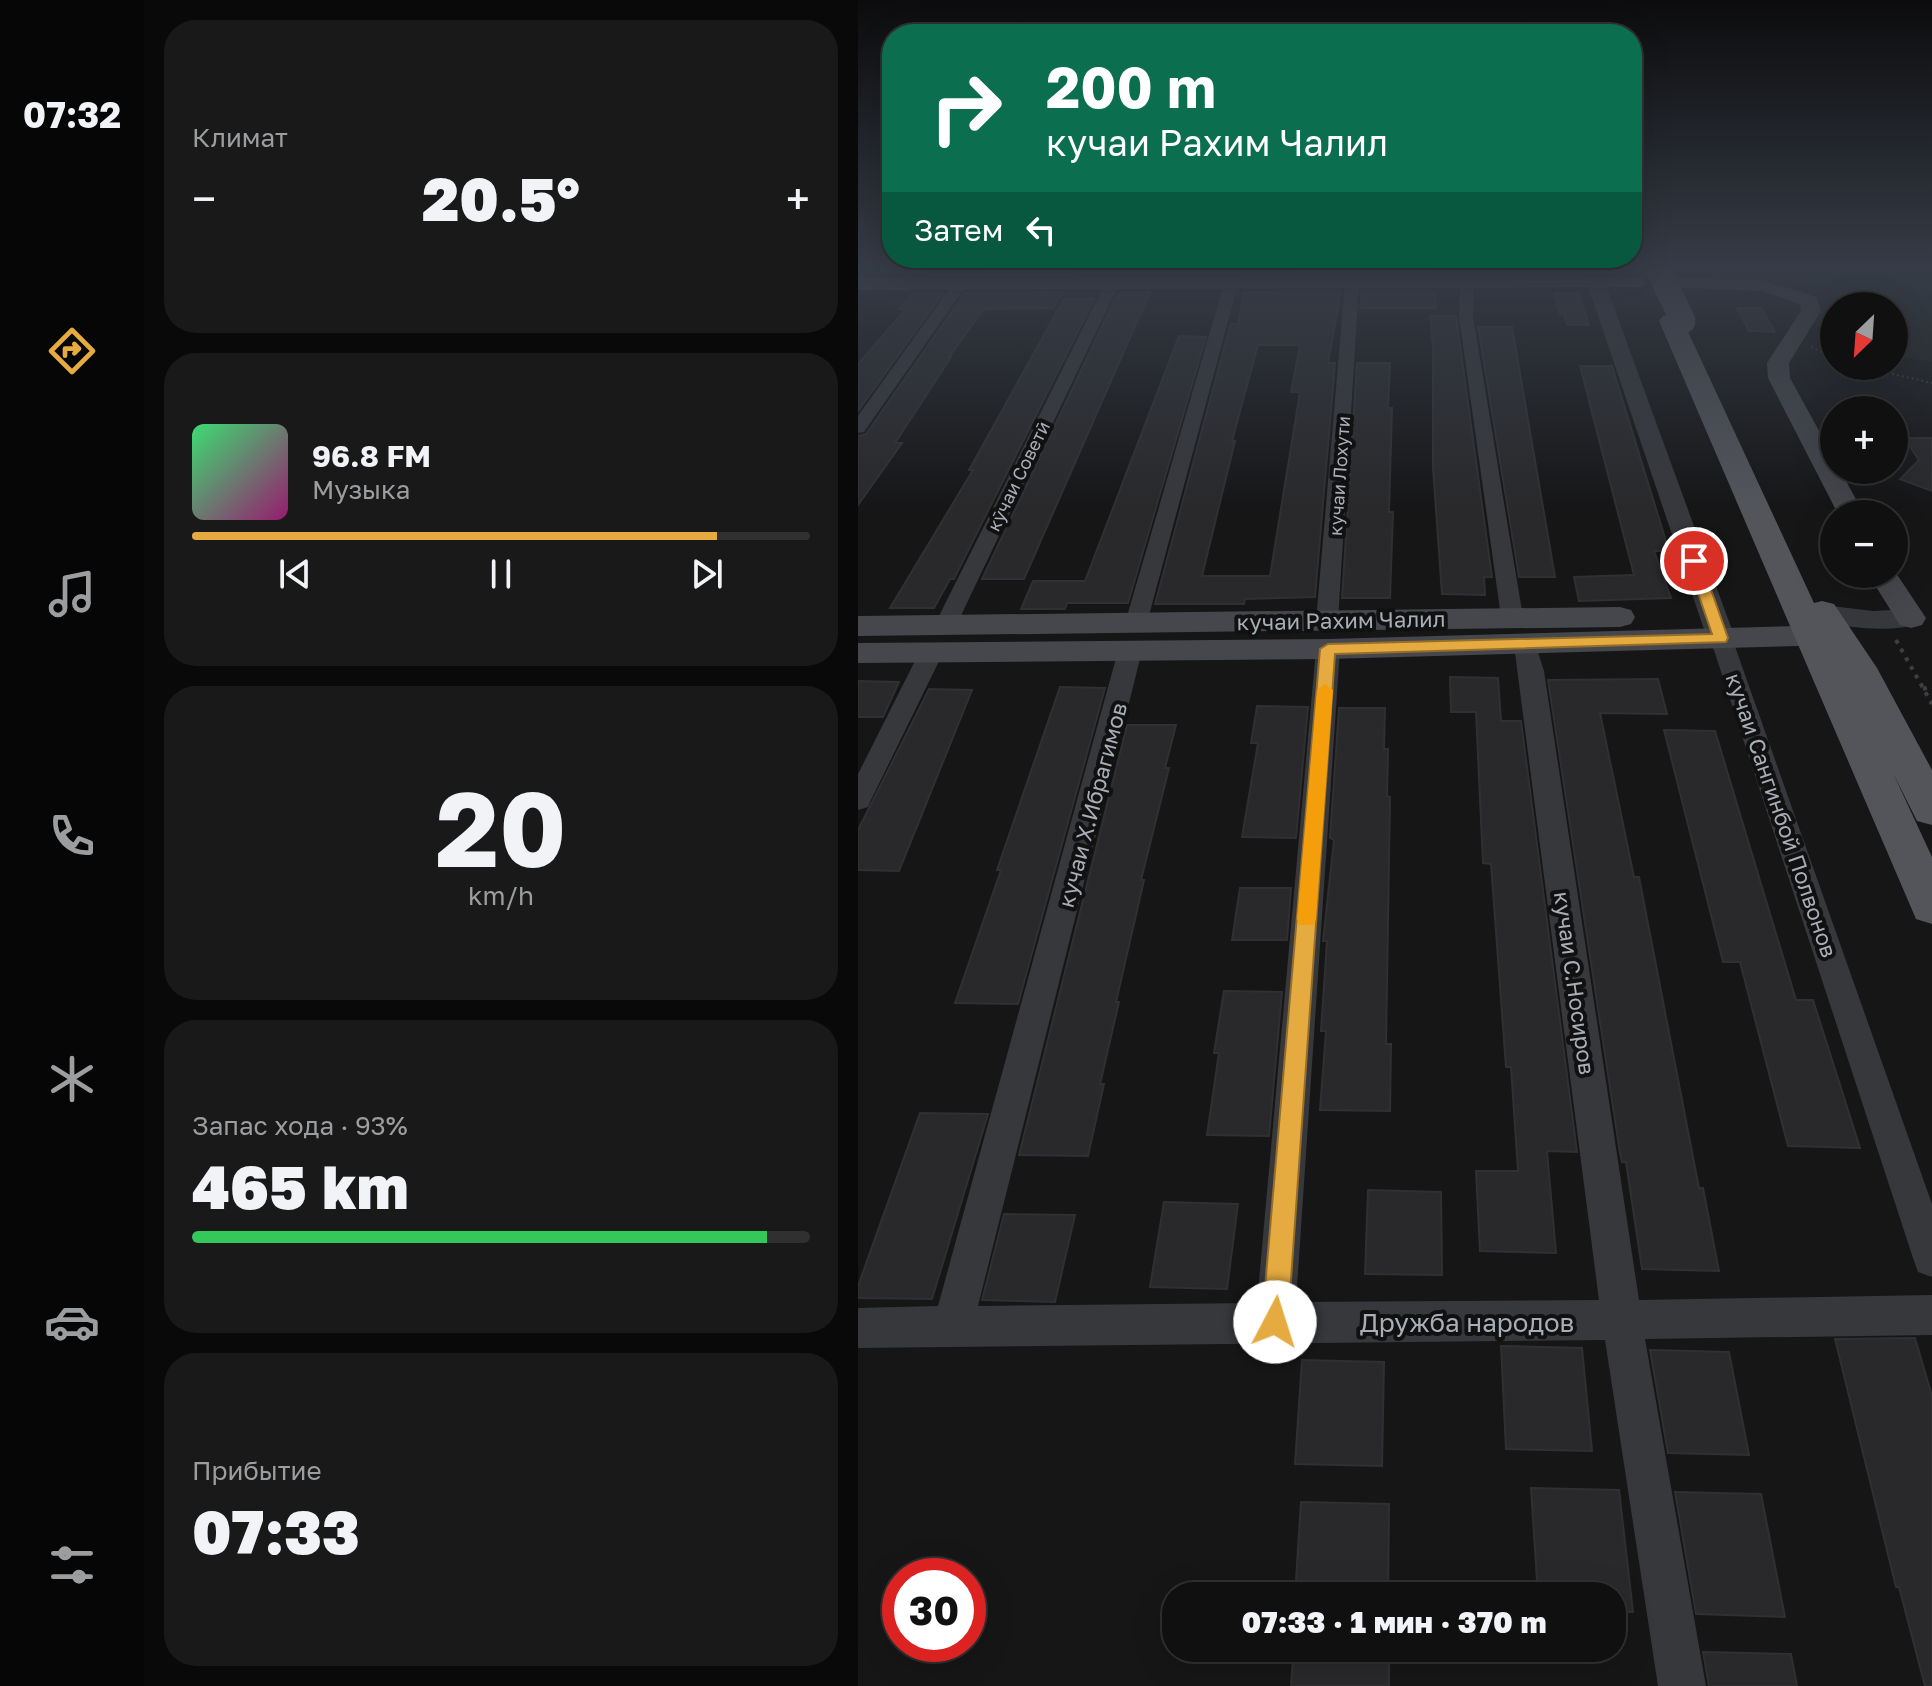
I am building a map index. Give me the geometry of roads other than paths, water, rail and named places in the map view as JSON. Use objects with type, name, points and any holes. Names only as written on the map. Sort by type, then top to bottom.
[{"type":"main road","points":[[1691,350],[1803,579],[1808,627],[1932,905]]},
{"type":"main road","points":[[1786,350],[1778,363],[1779,378],[1844,500]]},
{"type":"main road","points":[[1888,588],[1902,623]]},
{"type":"main road","name":"кучаи Рахим Чалил","points":[[1328,635],[1512,617],[1717,627],[1808,627]]},
{"type":"main road","name":"кучаи Рахим Чалил","points":[[858,626],[938,639]]},
{"type":"main road","name":"кучаи Рахим Чалил","points":[[858,653],[938,639],[1328,635],[1526,645],[1717,627]]},
{"type":"main road","points":[[1808,627],[1858,668],[1932,809]]},
{"type":"street","points":[[858,428],[913,350]]},
{"type":"street","name":"кӯчаи Советӣ","points":[[858,800],[1080,350]]},
{"type":"street","name":"кучаи Х.Ибрагимов","points":[[953,1326],[1133,637],[1213,350]]},
{"type":"street","name":"кучаи Лохути","points":[[1275,1322],[1348,350]]},
{"type":"street","points":[[1471,350],[1512,617]]},
{"type":"street","name":"кучаи Сангинбой Полвонов","points":[[1619,350],[1932,1258]]},
{"type":"street","points":[[1808,627],[1902,623]]},
{"type":"street","name":"кучаи С.Носиров","points":[[1526,645],[1537,702],[1622,1322],[1682,1686]]},
{"type":"street","name":"Дружба народов","points":[[858,1328],[1275,1322],[1622,1322],[1932,1315]]}]
